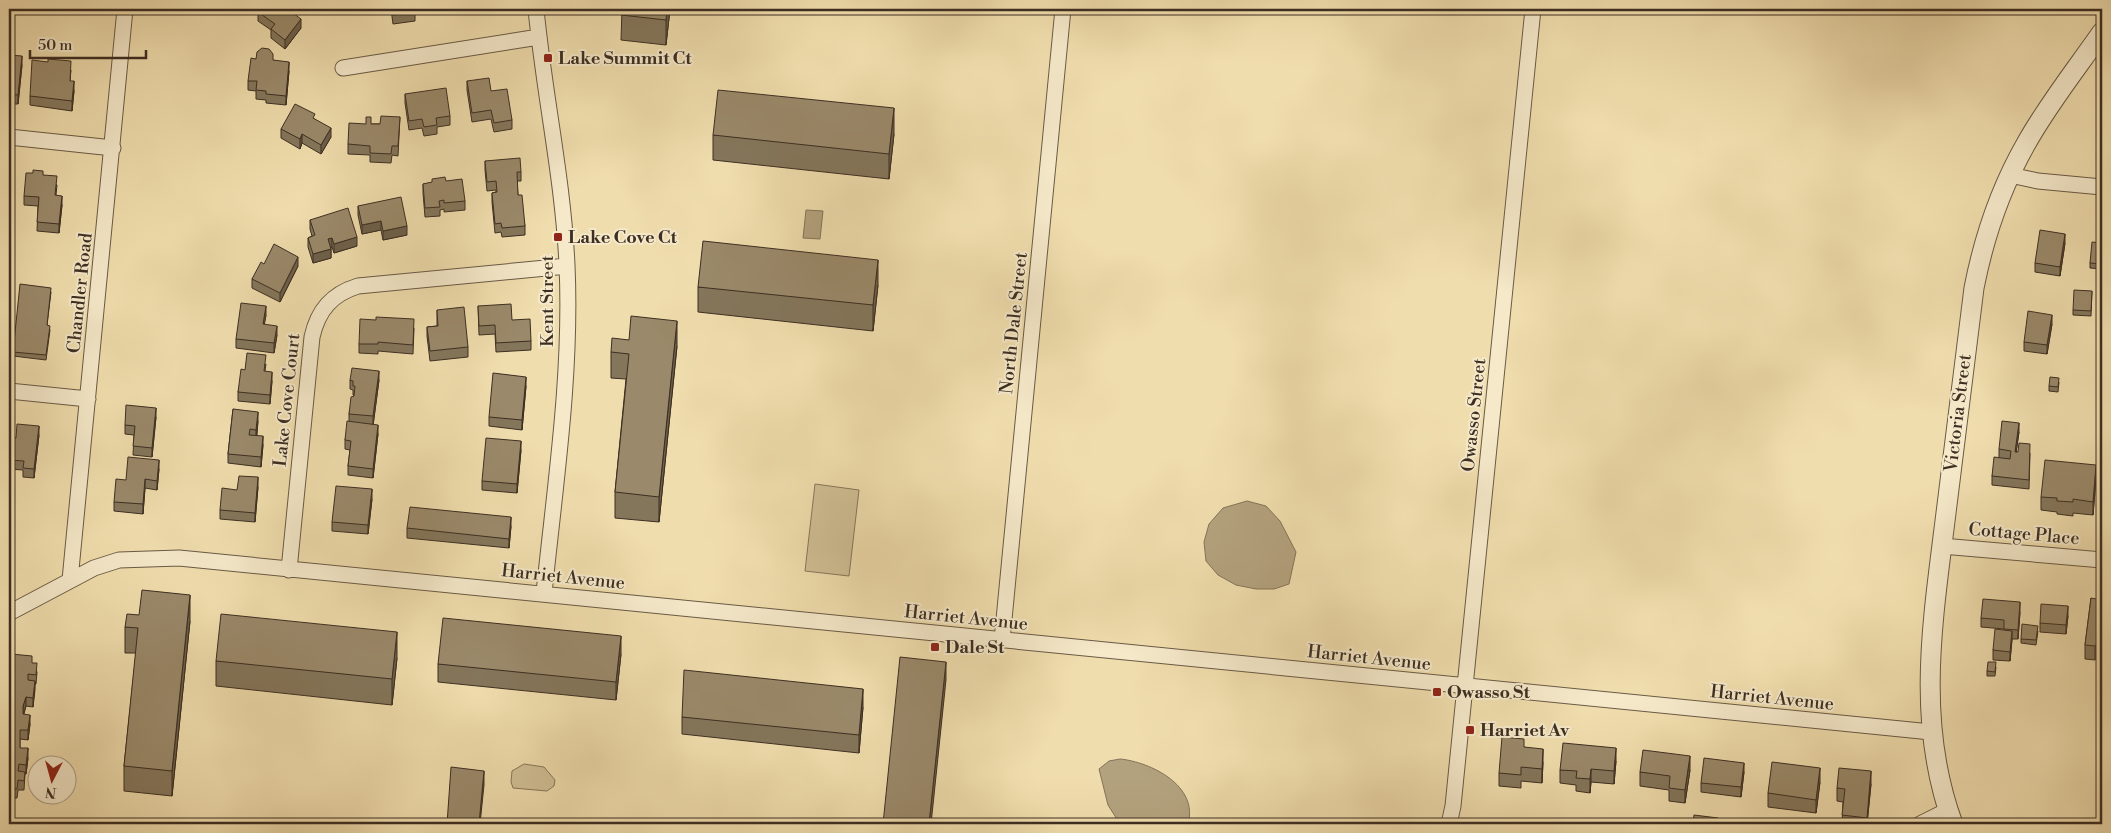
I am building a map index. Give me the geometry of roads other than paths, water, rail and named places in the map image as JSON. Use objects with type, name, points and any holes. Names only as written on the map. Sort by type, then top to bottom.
[{"type":"street","name":"Chandler Road","points":[[70,580],[125,9]]},
{"type":"street","name":"Kent Street","points":[[536,9],[561,189],[567,266],[564,394],[544,593]]},
{"type":"street","name":"North Dale Street","points":[[1002,640],[1063,9]]},
{"type":"street","name":"Owasso Street","points":[[1449,824],[1453,806],[1466,686],[1533,9]]},
{"type":"street","name":"Victoria Street","points":[[1950,817],[1935,758],[1931,732],[1930,671],[1942,546],[1974,288],[1986,236],[2000,196],[2010,175],[2027,142],[2052,102],[2102,32]]},
{"type":"street","points":[[343,68],[539,38]]},
{"type":"street","points":[[9,138],[113,148]]},
{"type":"street","points":[[2010,175],[2102,187]]},
{"type":"street","name":"Lake Cove Court","points":[[289,570],[312,337],[315,323],[322,309],[345,290],[358,286],[567,266]]},
{"type":"street","points":[[9,391],[88,399]]},
{"type":"street","name":"Cottage Place","points":[[1942,546],[2102,560]]},
{"type":"street","name":"Harriet Avenue","points":[[9,613],[94,568],[119,560],[179,558],[1931,732]]},
{"type":"street","points":[[1920,824],[1950,817]]},
{"type":"place","name":"Lake Summit Ct","points":[[548,58]]},
{"type":"place","name":"Lake Cove Ct","points":[[558,237]]},
{"type":"place","name":"Dale St","points":[[935,647]]},
{"type":"place","name":"Owasso St","points":[[1437,692]]},
{"type":"place","name":"Harriet Av","points":[[1470,730]]}]
